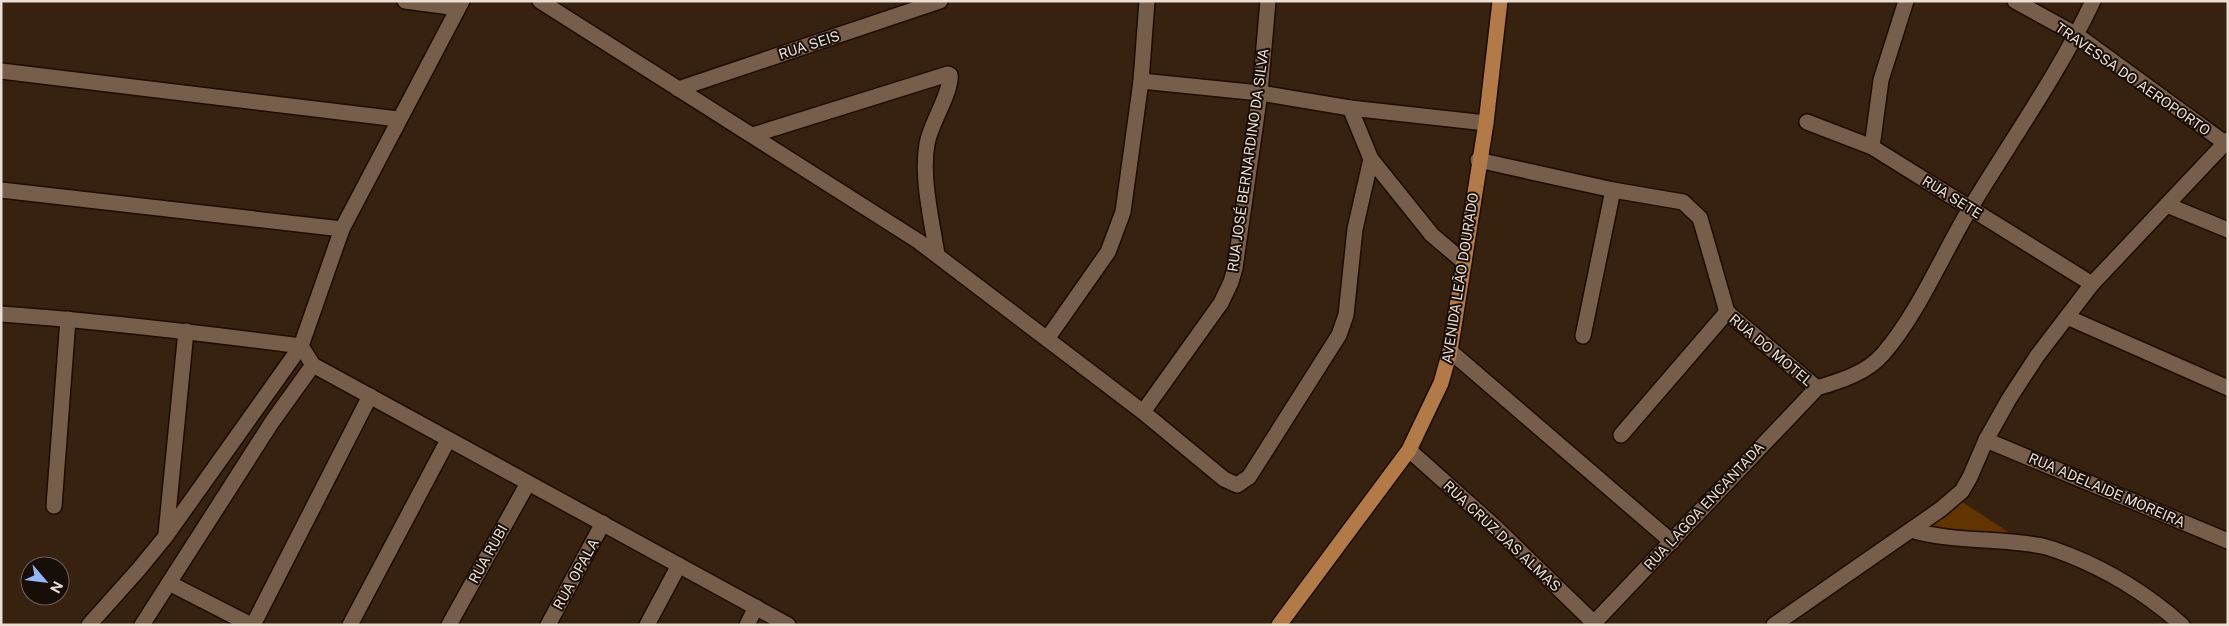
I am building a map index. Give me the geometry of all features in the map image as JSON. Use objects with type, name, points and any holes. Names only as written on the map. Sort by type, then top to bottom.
[{"type":"main road","name":"AVENIDA LEÃO DOURADO","points":[[1279,625],[1409,450],[1442,384],[1450,351],[1478,160],[1486,123],[1500,1]]},
{"type":"street","points":[[89,625],[166,536],[301,346],[342,229],[460,4],[405,1]]},
{"type":"street","points":[[541,1],[918,241],[1143,412],[1230,483],[1237,485],[1249,477],[1340,335],[1348,302],[1355,229],[1371,159]]},
{"type":"street","name":"RUA SEIS","points":[[678,89],[940,1]]},
{"type":"street","points":[[1047,339],[1108,252],[1123,212],[1141,81],[1147,1]]},
{"type":"street","name":"RUA JOSÉ BERNARDINO DA SILVA","points":[[1143,412],[1220,302],[1231,282],[1235,268],[1260,94],[1268,1]]},
{"type":"street","points":[[1872,147],[1881,80],[1906,1]]},
{"type":"street","name":"TRAVESSA DO AEROPORTO","points":[[2015,1],[2077,35],[2226,142]]},
{"type":"street","points":[[1816,388],[1842,380],[1865,369],[1883,355],[1904,326],[1970,209],[2077,35],[2093,1]]},
{"type":"street","points":[[1,71],[398,119]]},
{"type":"street","points":[[753,135],[948,74],[950,75],[948,87],[930,128],[926,145],[927,180],[937,255]]},
{"type":"street","points":[[1141,81],[1260,94],[1350,108],[1486,123]]},
{"type":"street","points":[[1350,108],[1371,159],[1432,235],[1464,262]]},
{"type":"street","name":"RUA SETE","points":[[1807,122],[1872,147],[2092,284]]},
{"type":"street","points":[[1774,625],[1941,509],[1962,490],[1970,478],[1986,440],[2014,392],[2092,284],[2226,142]]},
{"type":"street","points":[[1478,160],[1613,190],[1583,336]]},
{"type":"street","points":[[1,190],[342,229]]},
{"type":"street","name":"RUA DO MOTEL","points":[[1613,190],[1683,202],[1700,218],[1727,312],[1816,388]]},
{"type":"street","points":[[2166,205],[2228,230]]},
{"type":"street","points":[[1621,436],[1727,312]]},
{"type":"street","points":[[1,314],[186,331],[301,346]]},
{"type":"street","points":[[2067,317],[2228,388]]},
{"type":"street","points":[[54,506],[68,319]]},
{"type":"street","points":[[166,536],[186,331]]},
{"type":"street","points":[[301,346],[313,365],[788,625]]},
{"type":"street","points":[[1450,351],[1672,542]]},
{"type":"street","points":[[142,625],[272,422],[313,365]]},
{"type":"street","name":"RUA LAGOA ENCANTADA","points":[[1593,624],[1816,388]]},
{"type":"street","points":[[169,583],[252,625],[370,396]]},
{"type":"street","points":[[350,625],[448,440]]},
{"type":"street","name":"RUA ADELAIDE MOREIRA","points":[[1986,440],[2228,541]]},
{"type":"street","name":"RUA CRUZ DAS ALMAS","points":[[1409,450],[1493,525],[1593,624]]},
{"type":"street","name":"RUA RUBI","points":[[449,625],[528,483]]},
{"type":"street","name":"RUA OPALA","points":[[548,625],[603,523]]},
{"type":"street","points":[[1911,530],[1947,539],[2027,544],[2050,548],[2092,564],[2121,578],[2161,606],[2182,625]]},
{"type":"street","points":[[647,625],[679,564]]},
{"type":"street","points":[[747,625],[756,607]]},
{"type":"shaded area","points":[[1956,498],[2013,535],[1922,532]]}]
